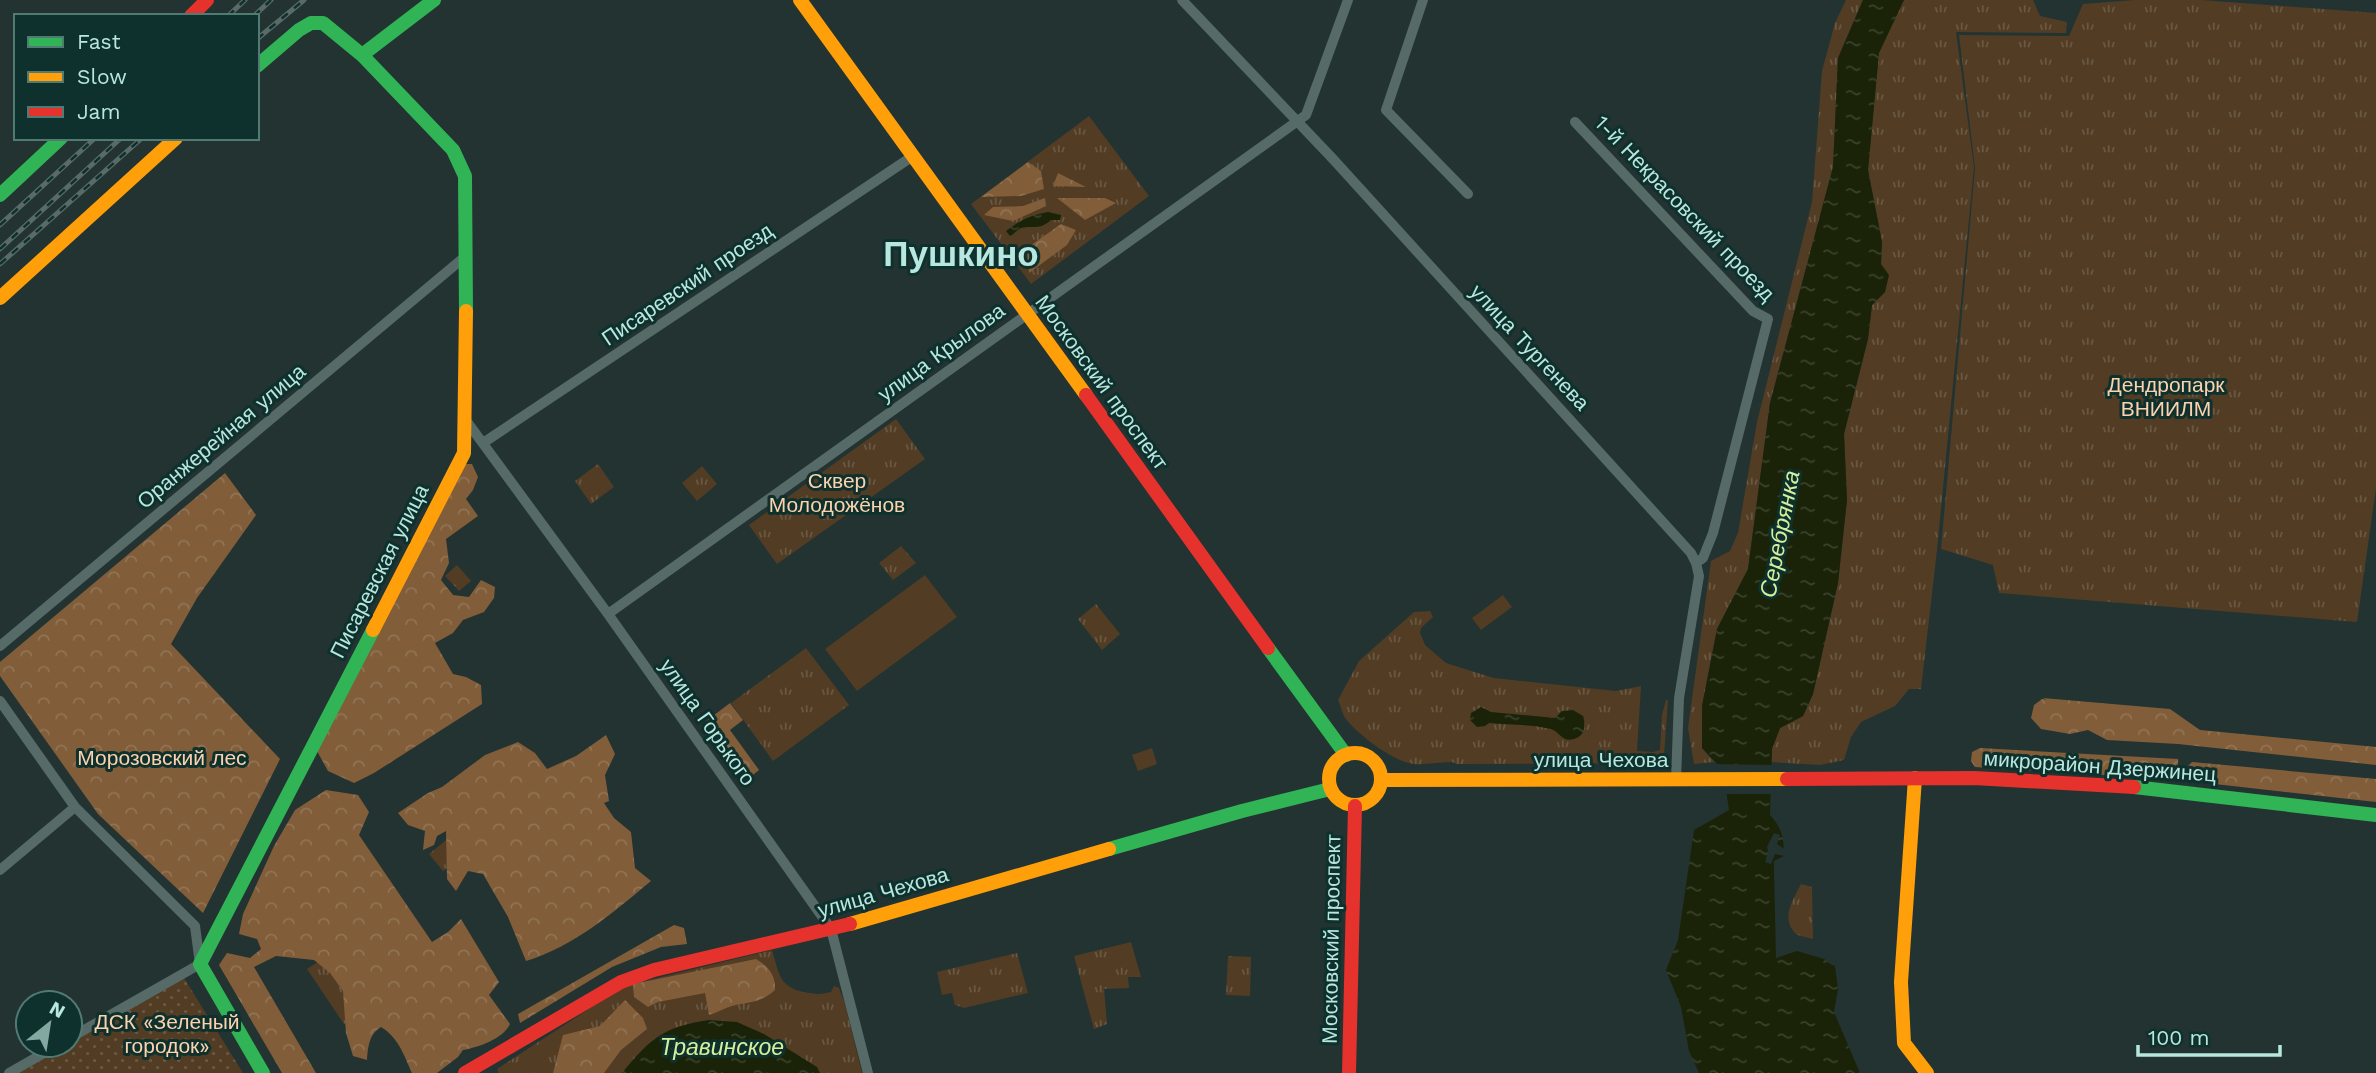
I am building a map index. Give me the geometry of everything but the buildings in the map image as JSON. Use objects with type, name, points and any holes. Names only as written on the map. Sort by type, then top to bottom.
[{"type":"street","points":[[193,14],[207,0]]},
{"type":"street","points":[[362,55],[434,0]]},
{"type":"street","name":"Московский проспект","points":[[800,0],[1346,755]]},
{"type":"street","name":"улица Тургенева","points":[[1182,0],[1675,533],[1696,563]]},
{"type":"street","points":[[1296,121],[1306,115],[1348,0]]},
{"type":"street","points":[[1423,0],[1386,110],[1468,194]]},
{"type":"street","name":"Писаревская улица","points":[[200,964],[464,453],[467,255],[465,176],[453,150],[362,55],[323,23],[310,23],[299,30],[259,64]]},
{"type":"street","name":"улица Крылова","points":[[608,614],[1296,121]]},
{"type":"street","name":"1-й Некрасовский проезд","points":[[1575,122],[1753,311],[1768,319],[1713,533],[1703,558],[1696,563]]},
{"type":"street","points":[[0,195],[59,140]]},
{"type":"street","points":[[0,298],[174,140]]},
{"type":"street","name":"Писаревский проезд","points":[[483,443],[913,156]]},
{"type":"street","name":"Оранжерейная улица","points":[[0,646],[467,255]]},
{"type":"street","name":"улица Горького","points":[[465,418],[608,614],[831,929],[868,1073]]},
{"type":"street","points":[[1676,780],[1679,698],[1699,576],[1696,563]]},
{"type":"street","points":[[0,701],[75,807],[195,926],[200,964],[263,1073]]},
{"type":"street","points":[[1356,753],[1375,761],[1382,780],[1374,799],[1355,806],[1336,798],[1329,779],[1337,760],[1356,753]]},
{"type":"street","points":[[1915,778],[1901,982],[1903,1032],[1904,1043],[1927,1073]]},
{"type":"street","name":"микрорайон Дзержинец","points":[[1820,780],[2008,779],[2138,787],[2376,815]]},
{"type":"street","name":"улица Чехова","points":[[1382,780],[1820,780]]},
{"type":"street","name":"улица Чехова","points":[[464,1073],[621,982],[654,970],[831,929],[1242,811],[1331,789]]},
{"type":"street","name":"Московский проспект","points":[[1349,1073],[1355,806]]},
{"type":"street","points":[[0,870],[75,807]]},
{"type":"street","points":[[84,1030],[200,964]]},
{"type":"street","points":[[9,1073],[34,1059]]},
{"type":"green space","points":[[1846,0],[1863,0],[1838,58],[1833,167],[1770,403],[1748,569],[1717,629],[1702,706],[1702,748],[1714,762],[1694,764],[1688,728],[1711,561],[1730,551],[1738,533],[1757,422],[1812,202],[1822,71],[1835,23]]},
{"type":"green space","points":[[1904,0],[2033,0],[2040,16],[2067,22],[2066,33],[1956,32],[1974,167],[1921,689],[1909,689],[1895,706],[1861,722],[1851,737],[1844,760],[1820,765],[1772,762],[1772,749],[1780,728],[1803,716],[1813,694],[1838,583],[1847,500],[1844,434],[1868,339],[1872,305],[1885,292],[1881,264],[1882,242],[1868,170],[1879,52]]},
{"type":"green space","name":"Дендропарк ВНИИЛМ","points":[[2135,0],[2201,0],[2376,13],[2376,488],[2357,622],[1999,593],[1993,565],[1941,549],[1975,168],[1959,35],[2069,36],[2083,4]]},
{"type":"green space","points":[[1089,116],[1149,196],[1031,284],[971,204]]},
{"type":"green space","points":[[1028,162],[1041,171],[1044,189],[1021,196],[981,197]]},
{"type":"green space","points":[[1058,173],[1086,187],[1053,186]]},
{"type":"green space","points":[[1045,198],[1046,206],[1013,221],[984,215],[993,207],[1023,206]]},
{"type":"green space","points":[[1057,198],[1105,198],[1116,203],[1085,220]]},
{"type":"green space","points":[[1061,224],[1076,230],[1067,245],[1029,273],[1027,248]]},
{"type":"green space","name":"Сквер Молодожёнов","points":[[896,419],[925,459],[777,564],[749,525]]},
{"type":"green space","points":[[461,464],[472,464],[478,477],[466,499],[478,516],[446,539],[449,563],[441,580],[453,595],[469,597],[481,580],[495,587],[494,598],[484,612],[463,620],[453,633],[435,643],[453,674],[481,685],[482,704],[354,783],[328,771],[317,751]]},
{"type":"green space","points":[[598,464],[614,487],[591,504],[575,481]]},
{"type":"green space","points":[[702,466],[717,484],[697,501],[682,483]]},
{"type":"green space","name":"Морозовский лес","points":[[225,473],[256,515],[197,598],[171,644],[280,759],[203,913],[98,814],[0,676],[0,662]]},
{"type":"green space","points":[[901,546],[916,563],[893,580],[879,563]]},
{"type":"green space","points":[[457,565],[471,581],[459,591],[445,576]]},
{"type":"green space","points":[[925,575],[957,617],[857,691],[825,649]]},
{"type":"green space","points":[[1503,595],[1512,607],[1481,630],[1472,618]]},
{"type":"green space","points":[[1096,604],[1120,634],[1102,650],[1078,619]]},
{"type":"green space","points":[[1430,611],[1433,617],[1421,628],[1420,633],[1425,645],[1446,663],[1494,678],[1616,691],[1641,686],[1637,751],[1660,750],[1662,715],[1668,700],[1664,755],[1657,763],[1418,764],[1406,762],[1387,753],[1352,725],[1345,717],[1338,700],[1359,661],[1414,612]]},
{"type":"green space","points":[[806,648],[849,705],[773,761],[731,703]]},
{"type":"green space","points":[[2043,698],[2170,709],[2200,730],[2376,747],[2376,765],[2178,744],[2107,740],[2088,730],[2070,734],[2041,729],[2031,718],[2034,705],[2042,699],[2046,700]]},
{"type":"green space","points":[[730,703],[743,720],[730,730],[759,770],[748,779],[705,722]]},
{"type":"green space","points":[[606,735],[615,754],[605,775],[609,801],[604,803],[614,818],[631,832],[635,868],[651,881],[576,938],[526,961],[508,917],[483,874],[468,871],[456,891],[447,879],[446,831],[437,836],[434,845],[423,850],[425,831],[408,825],[398,813],[442,787],[485,755],[518,742],[535,753],[547,769],[576,756]]},
{"type":"green space","points":[[1152,748],[1157,764],[1138,771],[1132,755]]},
{"type":"green space","points":[[1980,748],[2178,759],[2178,763],[2176,771],[2168,779],[1975,767],[1971,761],[1972,752]]},
{"type":"green space","points":[[2192,762],[2376,779],[2376,802],[2197,782],[2191,780],[2187,767]]},
{"type":"green space","points":[[326,790],[358,795],[369,812],[359,835],[432,942],[448,932],[461,919],[499,982],[489,995],[510,1024],[507,1029],[490,1042],[463,1050],[437,1073],[412,1073],[396,1041],[381,1027],[372,1037],[367,1060],[353,1056],[346,1033],[343,991],[330,973],[314,960],[276,956],[254,967],[316,1073],[282,1073],[219,965],[227,953],[250,958],[261,949],[257,939],[239,934],[243,914],[274,846],[295,810]]},
{"type":"green space","points":[[450,837],[464,854],[443,871],[429,854]]},
{"type":"green space","points":[[1801,884],[1812,887],[1813,939],[1797,935],[1789,923],[1789,910]]},
{"type":"green space","points":[[674,925],[684,928],[687,944],[661,947],[612,967],[520,1023],[518,1014]]},
{"type":"green space","points":[[1131,942],[1141,977],[1128,977],[1129,988],[1104,989],[1107,1024],[1094,1029],[1074,956]]},
{"type":"green space","points":[[772,950],[778,971],[789,986],[817,994],[831,992],[834,986],[839,988],[862,1073],[499,1073],[497,1069],[624,986]]},
{"type":"green space","points":[[335,951],[371,1005],[344,1024],[307,969]]},
{"type":"green space","points":[[1017,953],[1028,993],[964,1008],[955,1005],[952,993],[942,995],[937,972]]},
{"type":"green space","points":[[1228,956],[1251,957],[1250,996],[1226,995]]},
{"type":"green space","points":[[756,959],[770,972],[775,985],[775,990],[759,1000],[709,1015],[705,993],[658,1002],[648,1007],[634,997],[633,984]]},
{"type":"green space","name":"ДСК «Зеленый городок»","points":[[184,978],[243,1073],[16,1073],[41,1059],[84,1059],[84,1035]]},
{"type":"green space","points":[[625,1000],[643,1018],[647,1029],[621,1050],[604,1073],[553,1073],[563,1035],[600,1026]]},
{"type":"water","name":"Серебрянка","points":[[1863,0],[1904,0],[1879,53],[1868,170],[1882,242],[1881,264],[1889,275],[1885,292],[1872,305],[1868,339],[1844,434],[1847,500],[1838,583],[1813,694],[1803,716],[1780,728],[1772,749],[1770,815],[1780,829],[1784,850],[1784,856],[1774,861],[1776,958],[1797,951],[1824,959],[1835,966],[1838,989],[1834,1012],[1860,1073],[1699,1073],[1689,1051],[1681,1007],[1666,970],[1678,940],[1694,830],[1729,810],[1723,770],[1702,748],[1702,706],[1717,629],[1748,569],[1770,403],[1833,167],[1838,58]]},
{"type":"water","points":[[1048,212],[1061,215],[1060,220],[1051,220],[1039,227],[1021,228],[1010,236],[1006,231],[1026,218]]},
{"type":"water","points":[[1481,707],[1491,712],[1555,718],[1562,711],[1573,710],[1583,716],[1584,730],[1578,738],[1570,740],[1551,729],[1536,726],[1489,723],[1477,727],[1470,720],[1471,713]]},
{"type":"water","name":"Травинское","points":[[709,1020],[737,1022],[764,1034],[817,1067],[820,1073],[622,1073],[641,1051],[659,1036],[680,1026]]},
{"type":"pier","points":[[1712,764],[1775,765],[1774,794],[1723,794],[1719,772]]},
{"type":"pier","points":[[1774,833],[1780,835],[1777,844],[1786,850],[1784,856],[1775,854],[1771,864],[1765,862],[1767,847]]},
{"type":"railway","points":[[230,14],[245,0]]},
{"type":"railway","points":[[256,14],[271,0]]},
{"type":"railway","points":[[259,37],[304,0]]},
{"type":"railway","points":[[0,225],[93,140]]},
{"type":"railway","points":[[0,249],[119,140]]},
{"type":"railway","points":[[0,264],[140,140]]},
{"type":"traffic: fast","points":[[362,55],[434,0]]},
{"type":"traffic: fast","points":[[259,64],[299,30],[311,23],[323,23],[362,55],[453,150],[465,176],[466,311]]},
{"type":"traffic: fast","points":[[0,195],[59,140]]},
{"type":"traffic: fast","points":[[263,1073],[200,964],[373,630]]},
{"type":"traffic: fast","points":[[1268,648],[1346,755]]},
{"type":"traffic: fast","points":[[2134,787],[2376,815]]},
{"type":"traffic: fast","points":[[1109,849],[1330,789]]},
{"type":"traffic: slow","points":[[800,0],[1086,395]]},
{"type":"traffic: slow","points":[[0,298],[174,140]]},
{"type":"traffic: slow","points":[[373,630],[464,453],[466,311]]},
{"type":"traffic: slow","points":[[1355,753],[1374,760],[1381,779],[1374,798],[1355,805],[1336,798],[1329,779],[1336,760],[1355,753]]},
{"type":"traffic: slow","points":[[1915,778],[1901,982],[1904,1043],[1927,1073]]},
{"type":"traffic: slow","points":[[1382,780],[1787,779]]},
{"type":"traffic: slow","points":[[850,924],[1109,849]]},
{"type":"traffic: jam","points":[[193,14],[207,0]]},
{"type":"traffic: jam","points":[[1086,395],[1268,648]]},
{"type":"traffic: jam","points":[[1787,779],[1974,778],[2134,787]]},
{"type":"traffic: jam","points":[[1349,1073],[1355,806]]},
{"type":"traffic: jam","points":[[465,1073],[621,982],[654,970],[850,924]]},
{"type":"district","name":"Пушкино","points":[[961,254]]}]
